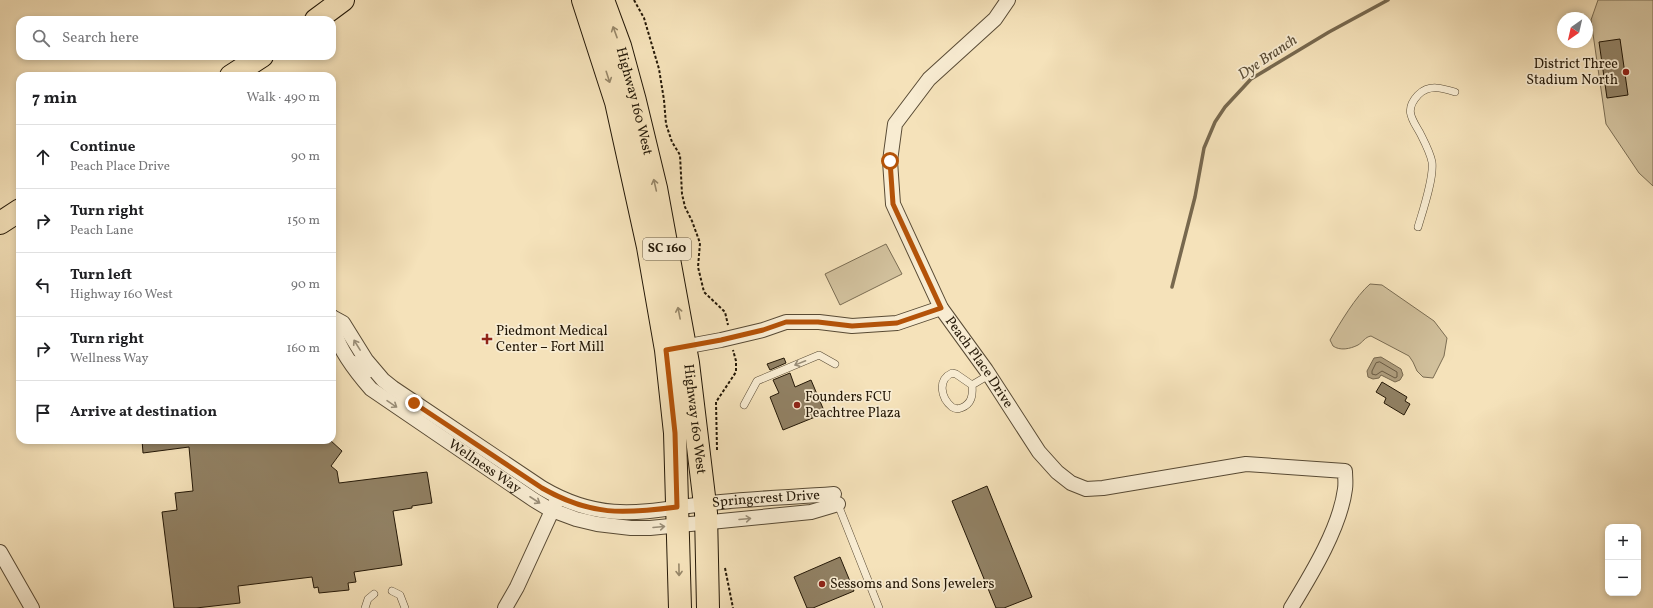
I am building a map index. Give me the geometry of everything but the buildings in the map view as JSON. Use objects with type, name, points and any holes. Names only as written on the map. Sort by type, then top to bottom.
[{"type":"main road","points":[[321,16],[343,0]]},
{"type":"main road","name":"Highway 160 West","points":[[583,0],[616,102],[648,247],[676,348]]},
{"type":"main road","name":"Highway 160 West","points":[[603,0],[620,46],[637,108],[656,188],[676,348],[675,433],[708,608]]},
{"type":"main road","points":[[237,72],[256,60]]},
{"type":"main road","points":[[0,223],[16,213]]},
{"type":"main road","name":"Highway 160 West","points":[[680,608],[691,515]]},
{"type":"street","name":"Peach Place Drive","points":[[1008,0],[995,19],[975,39],[928,80],[895,124],[890,161],[893,204],[941,308],[989,375],[1039,452],[1057,472],[1071,483],[1086,489],[1103,488],[1246,464],[1345,471],[1345,489],[1338,517],[1314,569],[1291,608]]},
{"type":"street","points":[[676,348],[731,338],[763,330],[786,322],[818,322],[852,326],[897,323],[941,308]]},
{"type":"street","name":"Wellness Way","points":[[336,319],[343,323],[366,360],[383,380],[442,438],[552,510],[576,519],[611,526],[644,528],[691,515]]},
{"type":"street","name":"Wellness Way","points":[[336,337],[348,359],[371,389],[410,408],[508,465],[559,497],[575,504],[604,512],[648,512],[691,515]]},
{"type":"street","points":[[505,608],[559,497]]},
{"type":"street","name":"Springcrest Drive","points":[[691,515],[836,499]]},
{"type":"street","name":"Springcrest Drive","points":[[691,515],[811,512],[836,499]]},
{"type":"street","points":[[0,552],[32,608]]},
{"type":"lane","points":[[1418,227],[1431,177],[1432,162],[1420,133],[1412,120],[1410,110],[1413,100],[1430,88],[1438,88],[1455,92]]},
{"type":"lane","points":[[744,405],[757,380],[819,355],[835,364]]},
{"type":"lane","points":[[348,359],[357,360],[375,380],[382,385],[392,388]]},
{"type":"lane","points":[[952,373],[956,374],[972,385],[972,396],[970,401],[967,405],[957,409],[953,408],[947,401],[941,385],[943,379],[952,373]]},
{"type":"lane","points":[[972,385],[989,375]]},
{"type":"lane","points":[[442,438],[458,438],[481,454],[508,465]]},
{"type":"lane","name":"Springcrest Drive","points":[[836,499],[879,608]]},
{"type":"lane","points":[[392,591],[400,595],[405,608]]},
{"type":"lane","points":[[365,608],[368,599],[374,594]]},
{"type":"path","points":[[634,0],[644,18],[659,70],[666,124],[672,142],[680,155],[684,208],[692,221],[700,243],[698,267],[704,292],[725,312],[736,361],[736,372],[716,402],[717,451]]},
{"type":"path","points":[[725,563],[734,608]]},
{"type":"shaded area","name":"District Three Stadium North","points":[[1598,0],[1653,0],[1653,186],[1639,173],[1606,124],[1593,34],[1593,14]]},
{"type":"shaded area","points":[[886,244],[902,274],[840,305],[825,274]]},
{"type":"shaded area","points":[[1370,284],[1382,285],[1434,321],[1447,338],[1444,356],[1433,378],[1423,377],[1417,371],[1409,356],[1371,336],[1367,337],[1352,348],[1342,349],[1333,346],[1330,340],[1334,333],[1354,303]]},
{"type":"water","points":[[1381,357],[1401,369],[1403,375],[1400,380],[1395,382],[1381,375],[1379,378],[1373,379],[1368,377],[1367,371],[1374,358]]},
{"type":"waterway","name":"Dye Branch","points":[[1172,287],[1195,197],[1204,148],[1215,122],[1225,107],[1251,79],[1329,32],[1388,0]]},
{"type":"place","name":"District Three Stadium North","points":[[1626,72]]},
{"type":"place","name":"Piedmont Medical Center – Fort Mill","points":[[487,339]]},
{"type":"place","name":"Founders FCU Peachtree Plaza","points":[[797,405]]},
{"type":"place","name":"Sessoms and Sons Jewelers","points":[[822,584]]},
{"type":"route","points":[[414,403],[542,488],[563,500],[604,512],[648,512],[677,507],[675,433],[666,350],[721,340],[763,330],[786,322],[818,322],[852,326],[897,323],[941,308],[893,204],[890,161]]}]
